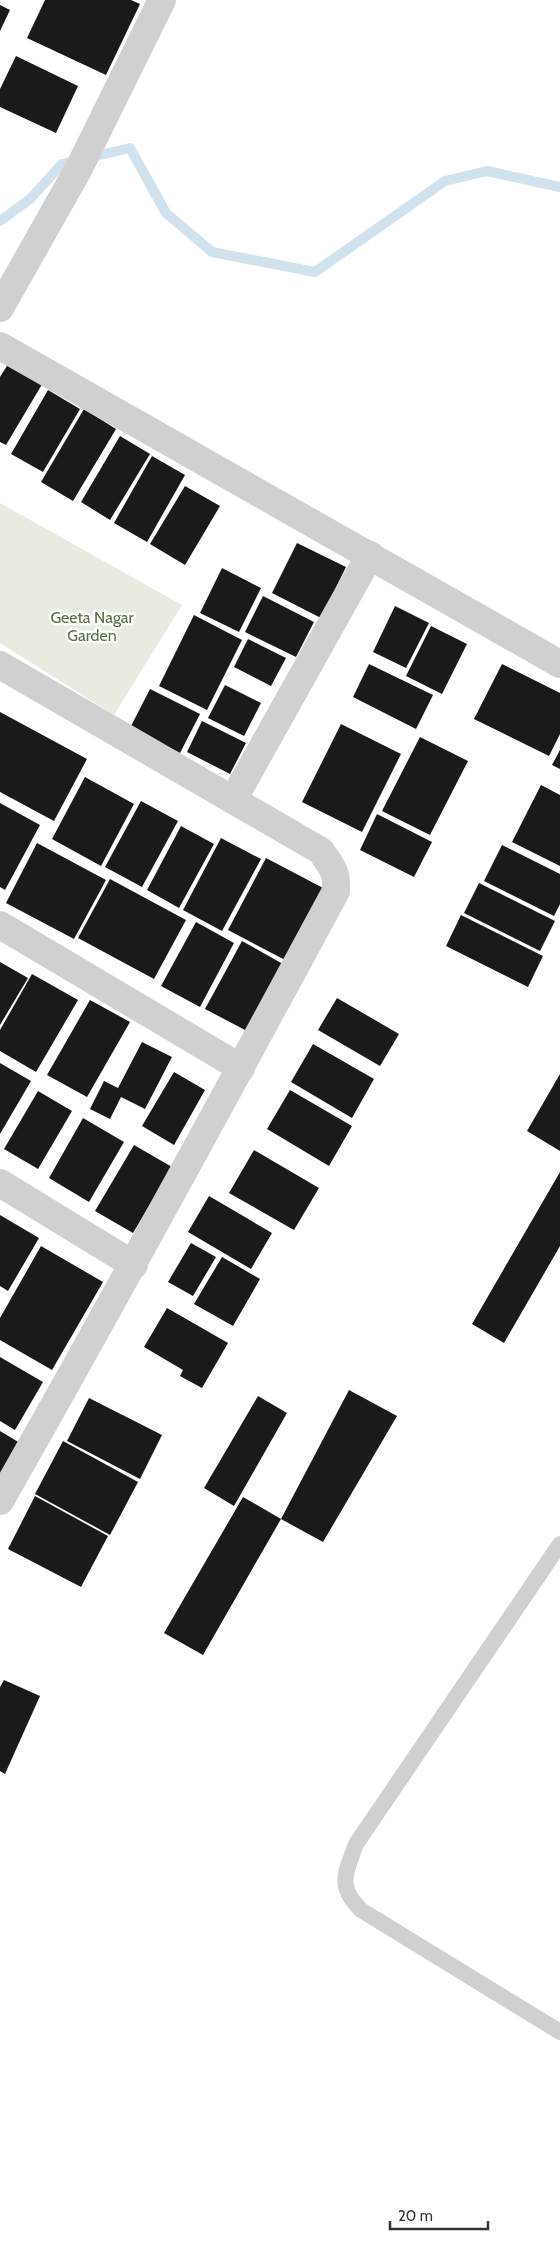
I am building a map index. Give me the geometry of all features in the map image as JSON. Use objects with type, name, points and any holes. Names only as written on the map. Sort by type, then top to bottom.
[{"type":"street","points":[[0,308],[78,170],[100,121],[162,0]]},
{"type":"street","points":[[0,346],[560,664]]},
{"type":"street","points":[[233,800],[370,555]]},
{"type":"street","points":[[0,665],[321,851],[337,874],[336,891],[134,1265],[0,1501]]},
{"type":"street","points":[[0,925],[240,1068]]},
{"type":"street","points":[[0,1182],[134,1265]]},
{"type":"lane","points":[[560,1544],[356,1844],[344,1879],[350,1899],[361,1910],[560,2032]]},
{"type":"green space","name":"Geeta Nagar Garden","points":[[0,503],[182,605],[114,715],[0,643]]},
{"type":"building","points":[[45,0],[131,0],[140,4],[106,75],[27,38]]},
{"type":"building","points":[[0,5],[10,10],[0,31]]},
{"type":"building","points":[[16,56],[78,86],[56,133],[0,107],[0,89]]},
{"type":"building","points":[[10,361],[44,381],[6,445],[0,442],[0,377]]},
{"type":"building","points":[[48,390],[80,409],[43,472],[11,454]]},
{"type":"building","points":[[84,409],[116,429],[73,501],[41,482]]},
{"type":"building","points":[[120,436],[150,454],[110,520],[81,502]]},
{"type":"building","points":[[152,456],[185,475],[147,542],[114,523]]},
{"type":"building","points":[[185,486],[220,506],[185,565],[150,544]]},
{"type":"building","points":[[297,543],[346,567],[321,618],[272,593]]},
{"type":"building","points":[[222,568],[261,588],[239,632],[200,613]]},
{"type":"building","points":[[263,596],[314,622],[296,657],[245,632]]},
{"type":"building","points":[[395,606],[429,623],[406,668],[373,652]]},
{"type":"building","points":[[194,615],[242,640],[207,710],[159,686]]},
{"type":"building","points":[[431,626],[467,644],[442,694],[406,676]]},
{"type":"building","points":[[248,639],[286,658],[271,686],[234,667]]},
{"type":"building","points":[[369,664],[433,695],[416,729],[353,697]]},
{"type":"building","points":[[502,664],[560,693],[560,734],[549,756],[474,719]]},
{"type":"building","points":[[225,685],[261,703],[244,736],[208,718]]},
{"type":"building","points":[[150,689],[200,714],[180,753],[130,728]]},
{"type":"building","points":[[0,712],[87,759],[54,821],[0,792]]},
{"type":"building","points":[[202,721],[246,743],[230,774],[187,752]]},
{"type":"building","points":[[341,724],[401,754],[362,832],[302,802]]},
{"type":"building","points":[[420,737],[468,761],[430,835],[382,811]]},
{"type":"building","points":[[560,750],[560,769],[552,765]]},
{"type":"building","points":[[85,777],[134,804],[101,866],[52,839]]},
{"type":"building","points":[[541,785],[560,795],[560,866],[512,842]]},
{"type":"building","points":[[141,801],[178,821],[142,887],[105,867]]},
{"type":"building","points":[[0,803],[40,825],[5,890],[0,887]]},
{"type":"building","points":[[377,814],[432,842],[414,877],[360,850]]},
{"type":"building","points":[[181,826],[214,844],[179,908],[147,890]]},
{"type":"building","points":[[221,838],[261,859],[222,931],[183,910]]},
{"type":"building","points":[[37,843],[106,880],[74,939],[6,903]]},
{"type":"building","points":[[502,845],[560,874],[560,904],[554,916],[484,881]]},
{"type":"building","points":[[266,858],[325,889],[287,961],[228,930]]},
{"type":"building","points":[[110,879],[186,920],[154,979],[78,938]]},
{"type":"building","points":[[479,883],[555,921],[540,951],[464,913]]},
{"type":"building","points":[[461,915],[543,956],[528,987],[446,946]]},
{"type":"building","points":[[196,922],[234,943],[200,1007],[161,986]]},
{"type":"building","points":[[242,941],[283,964],[247,1031],[205,1009]]},
{"type":"building","points":[[0,962],[28,978],[0,1025]]},
{"type":"building","points":[[32,974],[78,1000],[36,1072],[0,1051],[0,1030]]},
{"type":"building","points":[[337,998],[399,1034],[380,1066],[318,1030]]},
{"type":"building","points":[[90,1000],[130,1022],[87,1097],[47,1075]]},
{"type":"building","points":[[142,1042],[172,1057],[145,1109],[121,1097],[110,1119],[90,1109],[104,1081],[118,1088]]},
{"type":"building","points":[[313,1044],[374,1079],[352,1118],[291,1082]]},
{"type":"building","points":[[0,1063],[31,1081],[0,1134]]},
{"type":"building","points":[[174,1072],[205,1090],[174,1145],[142,1126]]},
{"type":"building","points":[[560,1074],[560,1151],[527,1131]]},
{"type":"building","points":[[290,1090],[352,1126],[329,1166],[267,1129]]},
{"type":"building","points":[[38,1091],[72,1111],[38,1169],[4,1149]]},
{"type":"building","points":[[83,1118],[124,1142],[89,1202],[49,1178]]},
{"type":"building","points":[[134,1145],[172,1167],[133,1233],[95,1211]]},
{"type":"building","points":[[254,1150],[319,1188],[294,1230],[229,1193]]},
{"type":"building","points":[[560,1172],[560,1246],[504,1343],[472,1324]]},
{"type":"building","points":[[209,1196],[272,1233],[251,1269],[188,1232]]},
{"type":"building","points":[[0,1215],[39,1238],[8,1291],[0,1286]]},
{"type":"building","points":[[191,1243],[216,1257],[193,1296],[168,1282]]},
{"type":"building","points":[[41,1246],[103,1282],[52,1370],[0,1340],[0,1318]]},
{"type":"building","points":[[222,1257],[260,1279],[233,1326],[194,1304]]},
{"type":"building","points":[[167,1308],[228,1343],[202,1388],[180,1376],[183,1370],[144,1347]]},
{"type":"building","points":[[0,1357],[43,1382],[15,1430],[0,1421]]},
{"type":"building","points":[[349,1390],[397,1416],[323,1542],[281,1519]]},
{"type":"building","points":[[258,1396],[287,1413],[234,1506],[204,1488]]},
{"type":"building","points":[[89,1398],[162,1435],[140,1479],[67,1441]]},
{"type":"building","points":[[0,1431],[20,1443],[0,1478]]},
{"type":"building","points":[[63,1441],[138,1482],[110,1535],[35,1494]]},
{"type":"building","points":[[35,1496],[108,1536],[81,1587],[8,1549]]},
{"type":"building","points":[[243,1497],[281,1519],[203,1655],[164,1633]]},
{"type":"building","points":[[4,1680],[40,1696],[5,1774],[0,1771],[0,1687]]},
{"type":"waterway","points":[[0,221],[30,199],[62,164],[130,148],[166,213],[212,252],[315,272],[445,181],[487,171],[560,187]]}]
